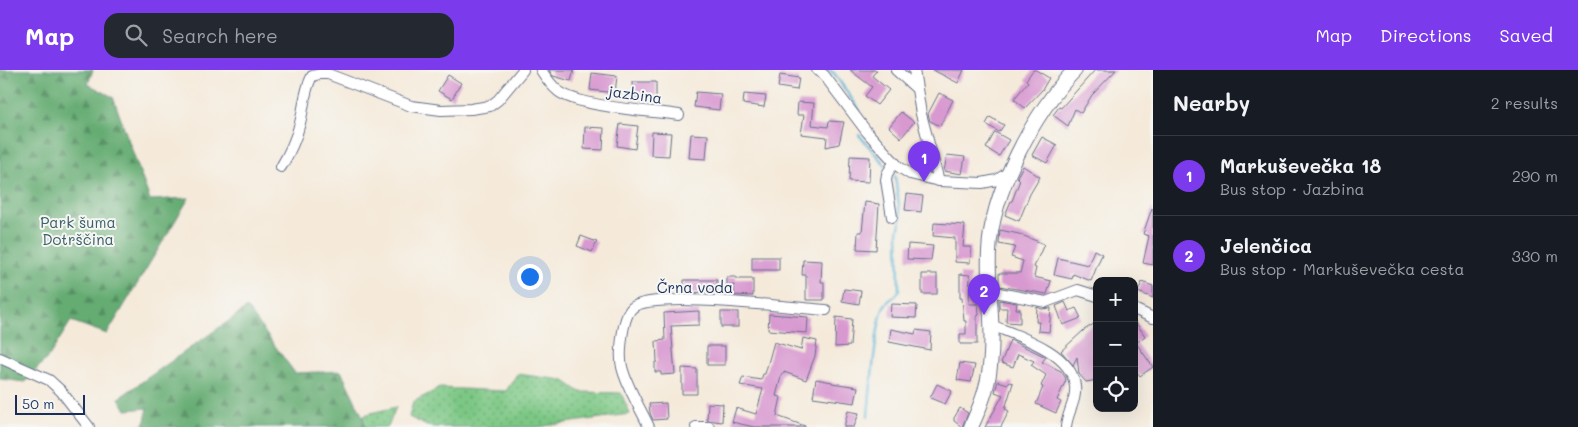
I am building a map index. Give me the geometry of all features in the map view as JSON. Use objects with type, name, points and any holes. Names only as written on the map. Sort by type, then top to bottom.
[{"type":"main road","points":[[971,427],[981,406],[990,367],[989,243],[997,203],[1011,170],[1042,111],[1065,80],[1075,70]]},
{"type":"street","name":"jazbina","points":[[541,70],[547,80],[558,91],[570,98],[679,115]]},
{"type":"street","points":[[817,70],[824,75],[867,132],[894,162],[910,174],[939,181],[982,184],[996,180],[1011,170]]},
{"type":"street","points":[[896,70],[917,90]]},
{"type":"street","points":[[914,70],[921,114],[939,181]]},
{"type":"street","points":[[280,167],[289,154],[300,124],[308,83],[312,76],[328,74],[411,106],[441,110],[490,106],[498,100],[522,71]]},
{"type":"street","points":[[892,218],[886,180],[887,174],[894,162]]},
{"type":"street","points":[[982,184],[991,189],[997,203]]},
{"type":"street","points":[[989,291],[1046,302],[1078,290],[1093,295]]},
{"type":"street","name":"Črna voda","points":[[648,427],[622,366],[623,334],[626,318],[632,308],[642,303],[667,300],[714,301],[826,310]]},
{"type":"street","points":[[1138,311],[1153,318]]},
{"type":"street","points":[[991,325],[1044,346],[1069,370],[1076,386],[1066,427]]},
{"type":"street","points":[[0,358],[49,380],[61,390],[89,427]]},
{"type":"street","points":[[696,427],[709,427]]},
{"type":"green space","name":"Park šuma Dotrščina","points":[[0,70],[93,70],[88,84],[113,97],[150,200],[189,198],[107,334],[71,321],[49,356],[25,382],[0,379]]},
{"type":"green space","points":[[247,308],[295,373],[341,371],[363,417],[365,427],[134,427],[144,425],[148,408],[126,410],[119,398]]},
{"type":"green space","points":[[517,374],[563,380],[580,392],[621,393],[630,414],[537,427],[436,427],[427,426],[409,417],[413,402],[440,388],[506,391]]},
{"type":"green space","points":[[396,407],[388,427],[365,427],[363,417],[367,414]]},
{"type":"building","points":[[549,70],[574,70],[571,81],[553,76]]},
{"type":"building","points":[[850,70],[877,70],[872,76],[889,90],[877,105],[865,96],[872,87]]},
{"type":"building","points":[[933,70],[964,70],[958,83]]},
{"type":"building","points":[[1033,70],[1049,78],[1042,90],[1025,108],[1014,99],[1028,82],[1026,80]]},
{"type":"building","points":[[1095,70],[1116,70],[1092,95],[1081,113],[1075,109],[1068,126],[1053,115]]},
{"type":"building","points":[[592,73],[617,76],[615,93],[590,90]]},
{"type":"building","points":[[448,75],[461,83],[452,99],[438,91]]},
{"type":"building","points":[[780,75],[799,78],[797,90],[778,87]]},
{"type":"building","points":[[633,82],[656,82],[656,100],[634,100]]},
{"type":"building","points":[[696,92],[721,94],[719,110],[694,107]]},
{"type":"building","points":[[939,93],[953,100],[940,126],[930,121],[928,114]]},
{"type":"building","points":[[744,94],[766,96],[764,107],[743,104]]},
{"type":"building","points":[[798,102],[814,103],[812,125],[828,127],[829,121],[844,122],[839,144],[826,147],[827,137],[801,134],[804,115],[797,115]]},
{"type":"building","points":[[901,112],[914,122],[901,138],[889,127]]},
{"type":"building","points":[[990,117],[1004,125],[999,132],[986,124]]},
{"type":"building","points":[[620,124],[638,126],[635,149],[617,146]]},
{"type":"building","points":[[585,127],[604,128],[603,150],[584,149]]},
{"type":"building","points":[[652,132],[671,133],[669,156],[651,155]]},
{"type":"building","points":[[995,132],[1009,140],[999,156],[986,148]]},
{"type":"building","points":[[691,134],[708,135],[706,159],[689,158]]},
{"type":"building","points":[[1042,137],[1057,145],[1047,163],[1032,155]]},
{"type":"building","points":[[947,155],[965,157],[962,174],[944,171]]},
{"type":"building","points":[[850,156],[870,157],[869,182],[849,181]]},
{"type":"building","points":[[1023,166],[1040,177],[1030,194],[1019,221],[1005,215],[1020,180],[1017,177]]},
{"type":"building","points":[[907,194],[923,196],[921,212],[905,210]]},
{"type":"building","points":[[865,202],[879,204],[876,250],[857,249],[858,232],[862,232]]},
{"type":"building","points":[[1152,208],[1153,265],[1143,263],[1149,236],[1143,234]]},
{"type":"building","points":[[934,223],[965,225],[963,247],[971,247],[970,263],[955,262],[955,238],[933,236]]},
{"type":"building","points":[[1000,230],[1019,234],[1044,244],[1034,267],[1036,268],[1034,277],[1051,281],[1047,294],[999,286],[999,273],[1020,273],[1023,261],[1011,257],[1015,247],[999,244]]},
{"type":"building","points":[[581,236],[597,242],[592,252],[577,246]]},
{"type":"building","points":[[908,244],[933,246],[931,260],[907,259]]},
{"type":"building","points":[[1094,250],[1102,254],[1091,281],[1073,274],[1072,279],[1054,275],[1058,258],[1088,265]]},
{"type":"building","points":[[752,257],[779,257],[779,270],[752,270]]},
{"type":"building","points":[[803,260],[822,261],[821,282],[824,282],[824,300],[806,300],[806,275],[802,275]]},
{"type":"building","points":[[922,274],[937,274],[937,294],[922,294]]},
{"type":"building","points":[[960,274],[970,275],[969,304],[978,304],[977,344],[960,344],[960,334],[966,334],[966,321],[964,321],[962,298],[960,298]]},
{"type":"building","points":[[727,277],[753,279],[753,296],[734,295],[734,285],[727,286]]},
{"type":"building","points":[[684,280],[717,280],[717,292],[684,293]]},
{"type":"building","points":[[1142,282],[1153,286],[1153,298],[1138,292]]},
{"type":"building","points":[[844,289],[861,291],[859,304],[842,301]]},
{"type":"building","points":[[999,300],[1017,303],[1016,309],[1020,309],[1020,323],[1006,322],[1007,308],[999,308]]},
{"type":"building","points":[[1065,302],[1069,311],[1076,308],[1081,318],[1063,325],[1056,306]]},
{"type":"building","points":[[891,304],[917,305],[916,318],[890,317]]},
{"type":"building","points":[[1037,307],[1042,309],[1051,308],[1049,332],[1038,331],[1039,322],[1036,322]]},
{"type":"building","points":[[699,311],[699,325],[671,326],[675,374],[661,375],[661,372],[655,372],[655,362],[657,362],[656,341],[665,340],[664,313]]},
{"type":"building","points":[[721,312],[738,312],[738,327],[721,327]]},
{"type":"building","points":[[769,314],[808,317],[807,333],[768,330]]},
{"type":"building","points":[[836,317],[852,319],[850,346],[835,347]]},
{"type":"building","points":[[1093,324],[1093,381],[1086,382],[1079,374],[1077,357],[1073,365],[1061,351]]},
{"type":"building","points":[[1138,326],[1145,336],[1138,341]]},
{"type":"building","points":[[891,329],[915,334],[916,330],[931,332],[930,350],[889,342]]},
{"type":"building","points":[[803,338],[817,341],[815,356],[806,380],[784,372],[784,374],[782,373],[776,396],[781,397],[777,416],[805,427],[754,427],[732,422],[736,408],[756,414],[763,389],[740,385],[743,377],[761,380],[763,374],[765,374],[774,342],[801,350]]},
{"type":"building","points":[[1010,340],[1046,357],[1042,362],[1061,371],[1065,377],[1066,380],[1057,400],[1061,402],[1056,413],[1036,404],[1046,375],[1031,365],[1034,361],[1018,354],[1013,367],[1001,363]]},
{"type":"building","points":[[707,346],[725,346],[725,365],[707,365]]},
{"type":"building","points":[[1138,346],[1153,367],[1140,376],[1138,373]]},
{"type":"building","points":[[960,363],[975,365],[971,382],[957,380]]},
{"type":"building","points":[[682,368],[697,369],[697,394],[682,394]]},
{"type":"building","points":[[816,379],[858,387],[855,403],[813,397]]},
{"type":"building","points":[[998,381],[1008,384],[1010,382],[1013,383],[1005,409],[1009,411],[1001,427],[985,427],[1003,395],[995,392]]},
{"type":"building","points":[[937,384],[952,391],[945,404],[930,398]]},
{"type":"building","points":[[666,403],[667,419],[653,420],[649,404]]},
{"type":"building","points":[[708,403],[723,404],[722,422],[707,420]]},
{"type":"building","points":[[960,408],[968,413],[962,427],[954,421]]},
{"type":"building","points":[[848,411],[859,413],[854,427],[844,427]]},
{"type":"waterway","points":[[829,70],[834,73],[860,111]]},
{"type":"waterway","points":[[859,135],[885,165]]},
{"type":"waterway","points":[[868,416],[874,358],[882,312],[885,305],[899,291],[898,231],[901,220],[895,176]]},
{"type":"place","name":"Markuševečka 18","points":[[924,182]]},
{"type":"place","name":"Jelenčica","points":[[984,315]]}]
